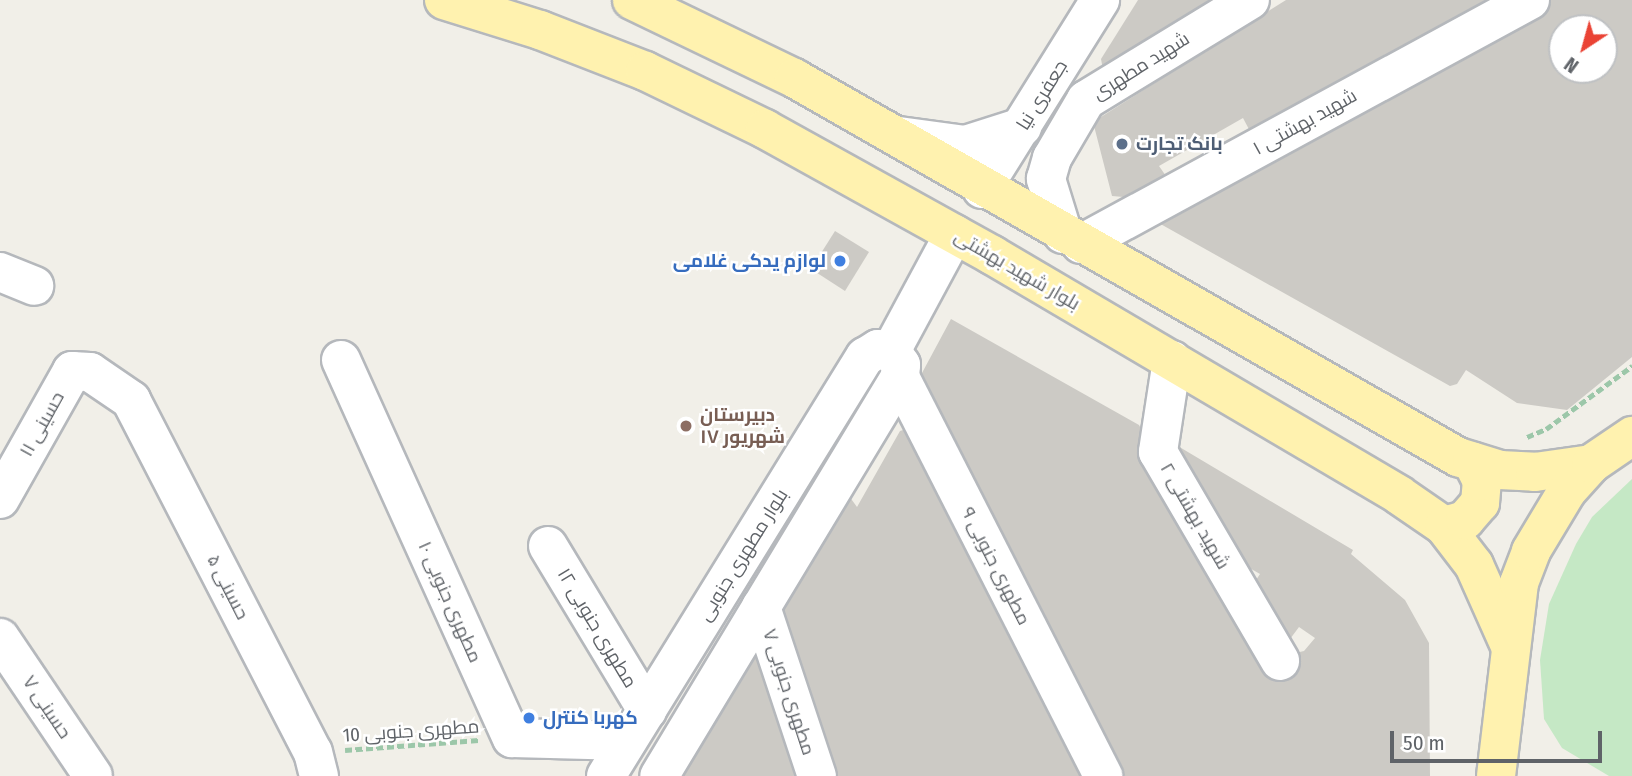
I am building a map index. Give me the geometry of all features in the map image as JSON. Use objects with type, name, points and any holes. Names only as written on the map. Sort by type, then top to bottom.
[{"type":"main road","name":"بلوار شهید بهشتی","points":[[444,0],[540,30],[645,71],[765,129],[1172,360],[1444,526],[1474,565],[1510,646]]},
{"type":"main road","points":[[632,0],[794,78],[982,189],[1472,461],[1500,470],[1535,472],[1591,464]]},
{"type":"main road","points":[[954,234],[982,189]]},
{"type":"main road","points":[[1496,775],[1519,583],[1531,551],[1567,491],[1591,464],[1632,436]]},
{"type":"main road","points":[[1444,526],[1465,520],[1480,503],[1482,481],[1472,461]]},
{"type":"street","points":[[1072,45],[1075,0]]},
{"type":"street","name":"جعفری نیا","points":[[982,189],[1100,0]]},
{"type":"street","name":"شهید مطهری","points":[[1072,239],[1046,179],[1056,150],[1086,100],[1250,0]]},
{"type":"street","name":"شهید بهشتی ۱","points":[[1072,239],[1530,0]]},
{"type":"street","points":[[1053,79],[1086,100]]},
{"type":"street","points":[[875,126],[921,143],[945,145],[985,142],[1022,127]]},
{"type":"street","points":[[659,776],[761,607],[895,364],[954,234]]},
{"type":"street","points":[[0,272],[34,286]]},
{"type":"street","name":"بلوار مطهری جنوبی","points":[[606,776],[865,357],[878,349],[895,364]]},
{"type":"street","name":"مطهری جنوبی ۱۰","points":[[341,360],[512,738]]},
{"type":"street","name":"شهید بهشتی ۲","points":[[1172,360],[1158,452],[1280,660]]},
{"type":"street","name":"مطهری جنوبی ۹","points":[[895,364],[1098,766]]},
{"type":"street","name":"حسینی ۱۱","points":[[0,499],[72,371],[90,372],[131,400]]},
{"type":"street","name":"حسینی ۵","points":[[131,400],[316,764]]},
{"type":"street","name":"مطهری جنوبی ۱۲","points":[[548,546],[637,725]]},
{"type":"street","name":"مطهری جنوبی ۷","points":[[761,607],[817,776]]},
{"type":"street","name":"حسینی ۷","points":[[0,638],[93,776]]},
{"type":"street","points":[[512,738],[637,725]]},
{"type":"path","points":[[1521,440],[1546,429],[1632,366]]},
{"type":"path","name":"مطهری جنوبی 10","points":[[316,764],[512,738]]},
{"type":"green space","points":[[1632,479],[1632,776],[1609,776],[1562,748],[1544,719],[1540,660],[1549,604],[1576,544],[1592,517]]},
{"type":"building","points":[[1138,0],[1227,0],[1103,70],[1101,59]]},
{"type":"building","points":[[1286,0],[1508,0],[1252,135],[1243,118],[1159,166],[1166,176],[1135,198],[1112,196],[1093,122]]},
{"type":"building","points":[[1545,0],[1632,0],[1632,357],[1567,410],[1517,403],[1466,370],[1457,384],[1450,386],[1148,217]]},
{"type":"building","name":"لوازم یدکی غلامی","points":[[835,231],[869,252],[845,291],[811,269]]},
{"type":"building","points":[[951,319],[1139,425],[1209,563],[1277,674],[1295,661],[1291,654],[1304,651],[1315,638],[1299,627],[1290,639],[1261,617],[1267,606],[1248,592],[1260,574],[1246,566],[1240,575],[1166,439],[1353,550],[1351,554],[1405,600],[1429,643],[1430,776],[1111,776],[915,386]]},
{"type":"building","points":[[916,426],[1085,776],[833,776],[777,595],[849,496],[857,507],[900,431]]},
{"type":"building","points":[[758,651],[797,776],[677,776],[742,656]]},
{"type":"place","name":"بانک تجارت","points":[[1122,144]]},
{"type":"place","name":"لوازم یدکی غلامی","points":[[840,261]]},
{"type":"place","name":"دبیرستان ۱۷ شهریور","points":[[686,426]]},
{"type":"place","name":"کهربا کنترل","points":[[529,718]]}]
